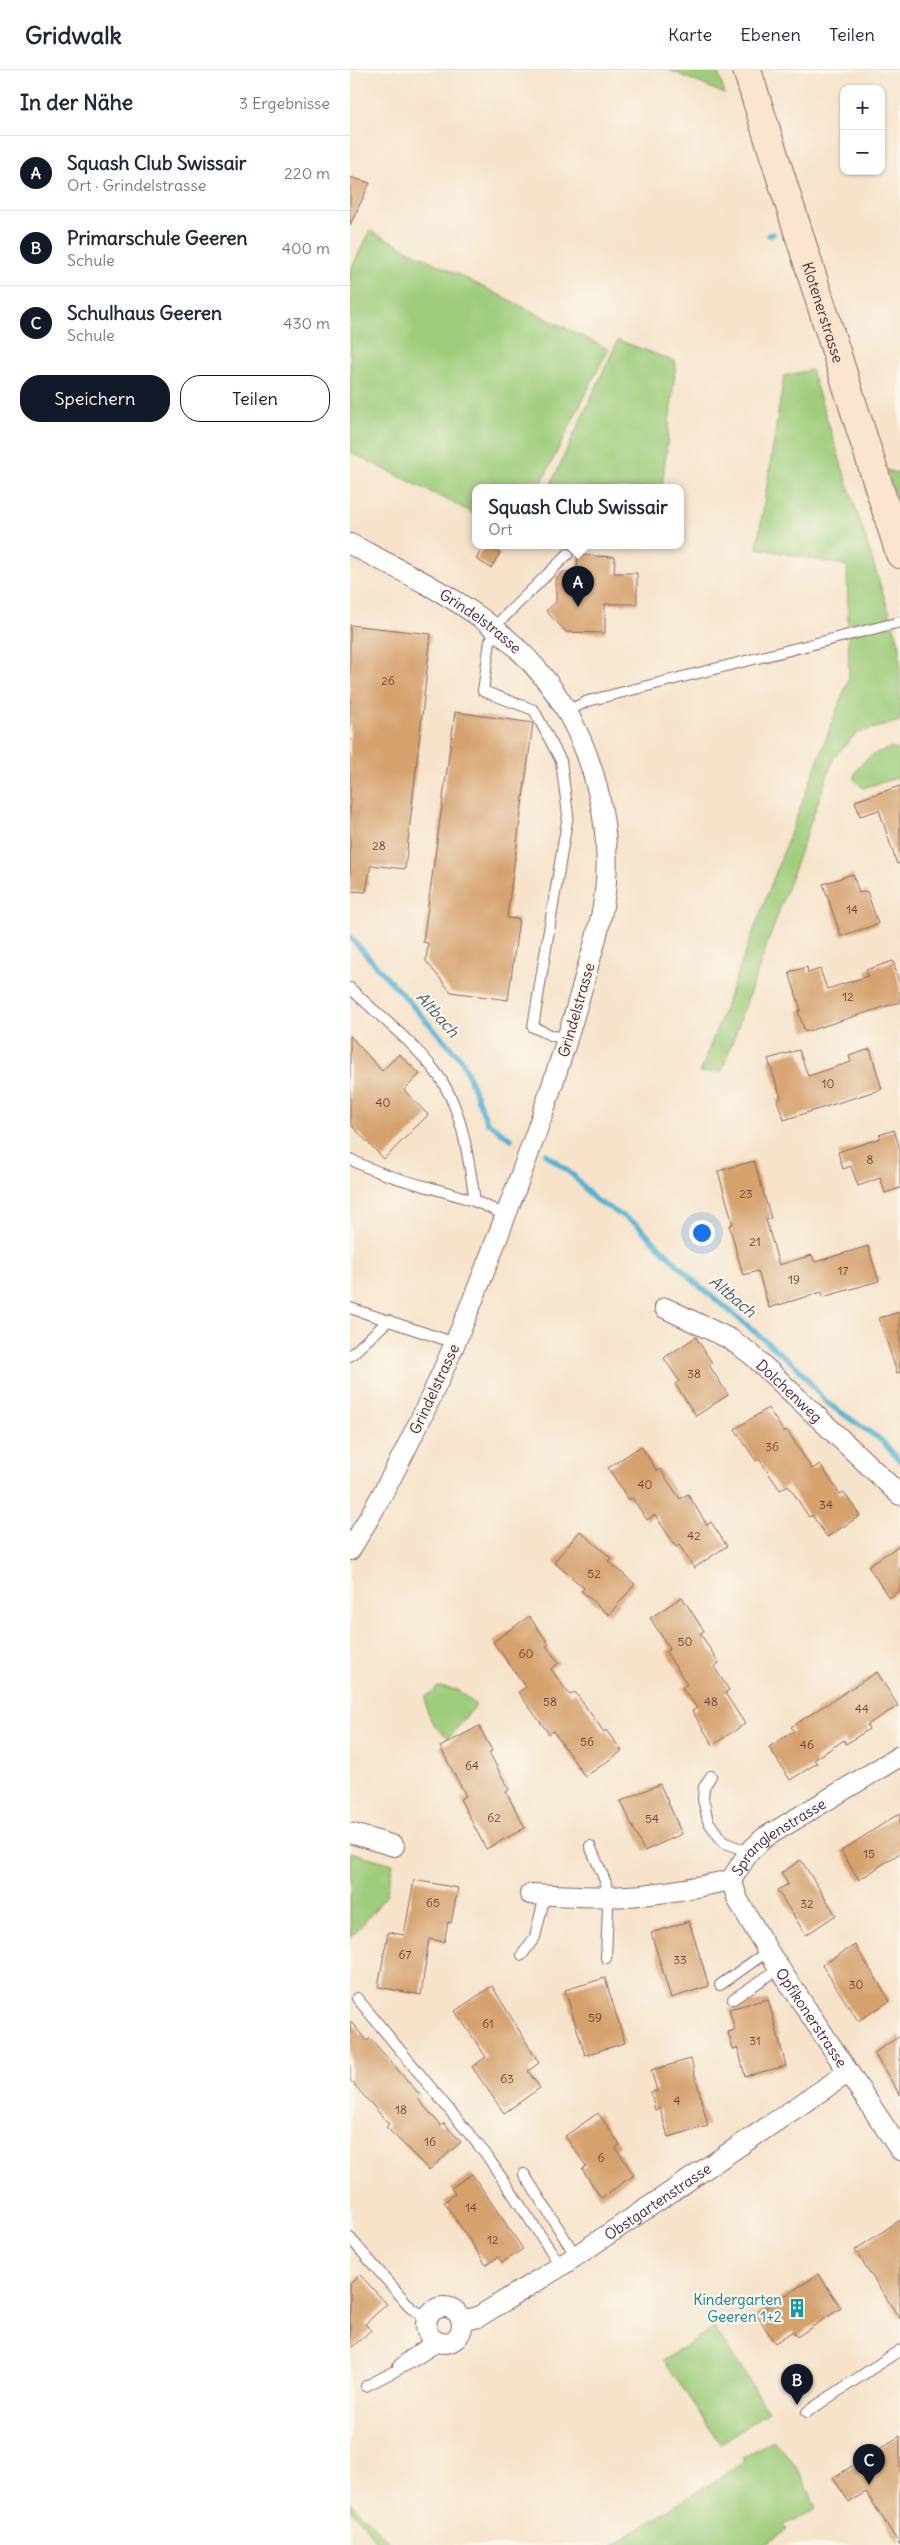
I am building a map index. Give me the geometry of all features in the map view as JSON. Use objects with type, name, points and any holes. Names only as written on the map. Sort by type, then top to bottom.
[{"type":"main road","name":"Klotenerstrasse","points":[[747,70],[900,554]]},
{"type":"street","name":"Grindelstrasse","points":[[350,544],[448,595],[497,629],[534,665],[567,711],[590,762],[605,831],[606,860],[603,906],[568,1038],[506,1216],[455,1343],[404,1453],[350,1550]]},
{"type":"street","name":"Dolchenweg","points":[[665,1308],[730,1339],[750,1354],[900,1495]]},
{"type":"street","name":"Spranglenstrasse","points":[[538,1894],[608,1897],[678,1890],[732,1880],[750,1852],[764,1838],[900,1756]]},
{"type":"street","points":[[350,1833],[394,1846]]},
{"type":"street","name":"Opfikonerstrasse","points":[[732,1880],[738,1900],[768,1950],[900,2150]]},
{"type":"street","name":"Obstgartenstrasse","points":[[462,2321],[478,2317],[569,2261],[849,2072]]},
{"type":"street","points":[[446,2306],[456,2311],[462,2321],[461,2330],[456,2338],[438,2341],[426,2330],[427,2317],[435,2308],[446,2306]]},
{"type":"lane","points":[[568,554],[497,629],[490,641],[483,691],[534,710],[561,761],[568,815],[533,1027],[553,1036],[568,1038]]},
{"type":"lane","points":[[567,711],[588,701],[900,622]]},
{"type":"lane","points":[[350,988],[435,1071],[455,1109],[467,1154],[475,1201]]},
{"type":"lane","points":[[350,1159],[397,1178],[475,1201],[506,1216]]},
{"type":"lane","points":[[350,1308],[455,1343]]},
{"type":"lane","points":[[350,1356],[389,1320]]},
{"type":"lane","points":[[711,1776],[704,1787],[708,1821],[722,1842],[750,1852]]},
{"type":"lane","points":[[590,1846],[606,1883],[608,1897],[606,1958]]},
{"type":"lane","points":[[522,1955],[535,1936],[538,1894]]},
{"type":"lane","points":[[720,1984],[768,1950]]},
{"type":"lane","points":[[733,1999],[780,1968]]},
{"type":"lane","points":[[357,1998],[485,2153],[569,2261]]},
{"type":"lane","points":[[524,2174],[569,2261]]},
{"type":"lane","points":[[350,2238],[412,2308],[427,2317]]},
{"type":"lane","points":[[366,2386],[411,2363],[438,2341]]},
{"type":"lane","points":[[807,2412],[900,2350]]},
{"type":"green space","points":[[669,70],[717,70],[725,94]]},
{"type":"green space","points":[[370,231],[608,349],[541,484],[472,484],[472,513],[350,452],[350,271]]},
{"type":"green space","points":[[618,340],[676,362],[662,484],[551,484]]},
{"type":"green space","points":[[811,370],[900,646],[900,721],[857,733],[834,757],[722,1071],[700,1073],[849,678],[847,566],[757,548],[784,376]]},
{"type":"green space","points":[[887,470],[900,474],[900,510]]},
{"type":"green space","points":[[891,748],[900,751],[900,777],[863,788],[853,778],[860,766],[878,752]]},
{"type":"green space","points":[[438,1687],[458,1690],[476,1705],[449,1738],[434,1725],[427,1710],[426,1697]]},
{"type":"green space","points":[[350,1852],[393,1864],[386,1896],[350,1939]]},
{"type":"green space","points":[[714,2327],[769,2411],[720,2444],[664,2360]]},
{"type":"green space","points":[[773,2440],[788,2456],[799,2472],[816,2509],[784,2525],[787,2530],[764,2545],[613,2545],[744,2462],[742,2458]]},
{"type":"green space","points":[[350,2502],[393,2545],[378,2545],[364,2524],[350,2509]]},
{"type":"building","points":[[350,177],[370,183],[350,225]]},
{"type":"building","points":[[482,549],[491,549],[500,553],[491,568],[476,559]]},
{"type":"building","points":[[578,555],[615,557],[614,573],[637,573],[637,604],[605,604],[605,633],[566,632],[546,611],[556,602],[556,578],[563,572],[577,572]]},
{"type":"building","points":[[350,625],[431,634],[405,869],[371,865],[366,892],[350,891]]},
{"type":"building","points":[[455,712],[533,723],[507,918],[519,919],[508,1000],[451,992],[426,961],[428,943],[423,942]]},
{"type":"building","points":[[900,786],[900,863],[897,864],[879,810],[860,816],[855,801]]},
{"type":"building","points":[[853,874],[859,893],[867,891],[878,924],[841,936],[823,884]]},
{"type":"building","points":[[893,961],[900,985],[900,1002],[805,1032],[798,1011],[801,1010],[789,972],[807,967],[808,973],[820,969],[827,989],[868,976],[866,970]]},
{"type":"building","points":[[350,1036],[382,1071],[399,1054],[420,1074],[404,1090],[428,1115],[384,1159],[350,1124]]},
{"type":"building","points":[[870,1049],[882,1089],[784,1120],[777,1100],[781,1098],[768,1059],[799,1050],[808,1076],[851,1062],[849,1056]]},
{"type":"building","points":[[894,1130],[900,1149],[900,1188],[885,1193],[880,1178],[858,1186],[851,1166],[843,1169],[838,1152],[881,1138],[879,1135]]},
{"type":"building","points":[[754,1161],[771,1218],[766,1220],[779,1265],[812,1255],[815,1262],[868,1246],[879,1281],[823,1297],[822,1292],[769,1308],[758,1271],[743,1275],[729,1225],[733,1224],[718,1171]]},
{"type":"building","points":[[900,1312],[900,1372],[897,1373],[879,1318]]},
{"type":"building","points":[[696,1337],[712,1363],[709,1365],[728,1395],[696,1416],[675,1384],[679,1381],[664,1358]]},
{"type":"building","points":[[768,1408],[784,1432],[787,1430],[812,1469],[820,1464],[840,1494],[844,1492],[860,1516],[827,1537],[812,1515],[809,1517],[788,1485],[780,1490],[759,1459],[756,1461],[735,1429]]},
{"type":"building","points":[[641,1446],[657,1471],[660,1469],[680,1499],[688,1494],[707,1525],[711,1522],[727,1546],[694,1568],[679,1545],[676,1547],[655,1515],[647,1520],[632,1498],[629,1500],[608,1468]]},
{"type":"building","points":[[580,1531],[611,1558],[608,1561],[635,1584],[609,1615],[581,1591],[584,1588],[554,1562]]},
{"type":"building","points":[[900,1545],[900,1590],[889,1598],[868,1566]]},
{"type":"building","points":[[682,1597],[704,1631],[700,1633],[719,1663],[714,1667],[729,1690],[725,1693],[745,1724],[713,1745],[692,1711],[697,1708],[682,1688],[687,1684],[666,1652],[670,1649],[650,1618]]},
{"type":"building","points":[[529,1616],[549,1644],[546,1646],[559,1663],[551,1669],[570,1695],[575,1692],[604,1732],[606,1730],[622,1751],[585,1777],[553,1731],[549,1734],[518,1692],[526,1687],[493,1642]]},
{"type":"building","points":[[877,1672],[898,1706],[867,1725],[869,1729],[846,1744],[844,1740],[814,1760],[817,1763],[790,1780],[769,1747],[794,1731],[791,1727]]},
{"type":"building","points":[[479,1726],[492,1751],[489,1752],[509,1790],[506,1792],[525,1828],[486,1849],[460,1799],[466,1796],[440,1747]]},
{"type":"building","points":[[660,1784],[682,1834],[644,1851],[621,1801]]},
{"type":"building","points":[[900,1813],[900,1853],[859,1880],[841,1851]]},
{"type":"building","points":[[801,1860],[836,1915],[806,1935],[777,1890],[788,1884],[781,1873]]},
{"type":"building","points":[[414,1880],[458,1888],[451,1923],[448,1922],[444,1942],[429,1939],[421,1995],[378,1987],[388,1932],[404,1935]]},
{"type":"building","points":[[689,1921],[709,1986],[671,1998],[651,1933]]},
{"type":"building","points":[[855,1945],[890,2001],[858,2021],[822,1965]]},
{"type":"building","points":[[605,1978],[625,2043],[585,2055],[565,1990]]},
{"type":"building","points":[[492,1986],[539,2063],[528,2071],[540,2088],[504,2113],[472,2067],[486,2057],[455,2011]]},
{"type":"building","points":[[768,1999],[786,2066],[745,2076],[738,2048],[733,2049],[728,2032],[735,2030],[729,2009]]},
{"type":"building","points":[[350,2021],[367,2041],[370,2038],[421,2096],[418,2099],[441,2126],[444,2123],[461,2142],[429,2170],[386,2127],[389,2124],[350,2080]]},
{"type":"building","points":[[900,2036],[900,2095],[874,2053]]},
{"type":"building","points":[[691,2059],[708,2126],[668,2137],[660,2108],[655,2110],[651,2092],[657,2091],[651,2070]]},
{"type":"building","points":[[598,2113],[620,2145],[616,2148],[634,2175],[601,2198],[582,2169],[586,2166],[565,2136]]},
{"type":"building","points":[[472,2174],[523,2249],[502,2263],[498,2257],[486,2265],[444,2202],[455,2194],[451,2188]]},
{"type":"building","points":[[900,2220],[900,2319],[855,2250]]},
{"type":"building","name":"Kindergarten Geeren 1+2","points":[[819,2274],[841,2308],[797,2337],[793,2331],[775,2343],[756,2314]]},
{"type":"building","points":[[360,2275],[387,2304],[365,2324],[371,2330],[350,2349],[350,2284]]},
{"type":"building","points":[[900,2436],[900,2545],[866,2492],[849,2502],[833,2478]]},
{"type":"waterway","points":[[769,235],[773,234]]},
{"type":"waterway","name":"Altbach","points":[[350,937],[462,1060],[487,1122],[511,1139]]},
{"type":"waterway","name":"Altbach","points":[[546,1154],[574,1176],[594,1199],[638,1225],[696,1283],[797,1367],[826,1402],[881,1440],[900,1461]]},
{"type":"place","name":"Squash Club Swissair","points":[[578,607]]},
{"type":"place","name":"Kindergarten Geeren 1+2","points":[[797,2308]]},
{"type":"place","name":"Primarschule Geeren","points":[[797,2405]]},
{"type":"place","name":"Schulhaus Geeren","points":[[869,2485]]}]
